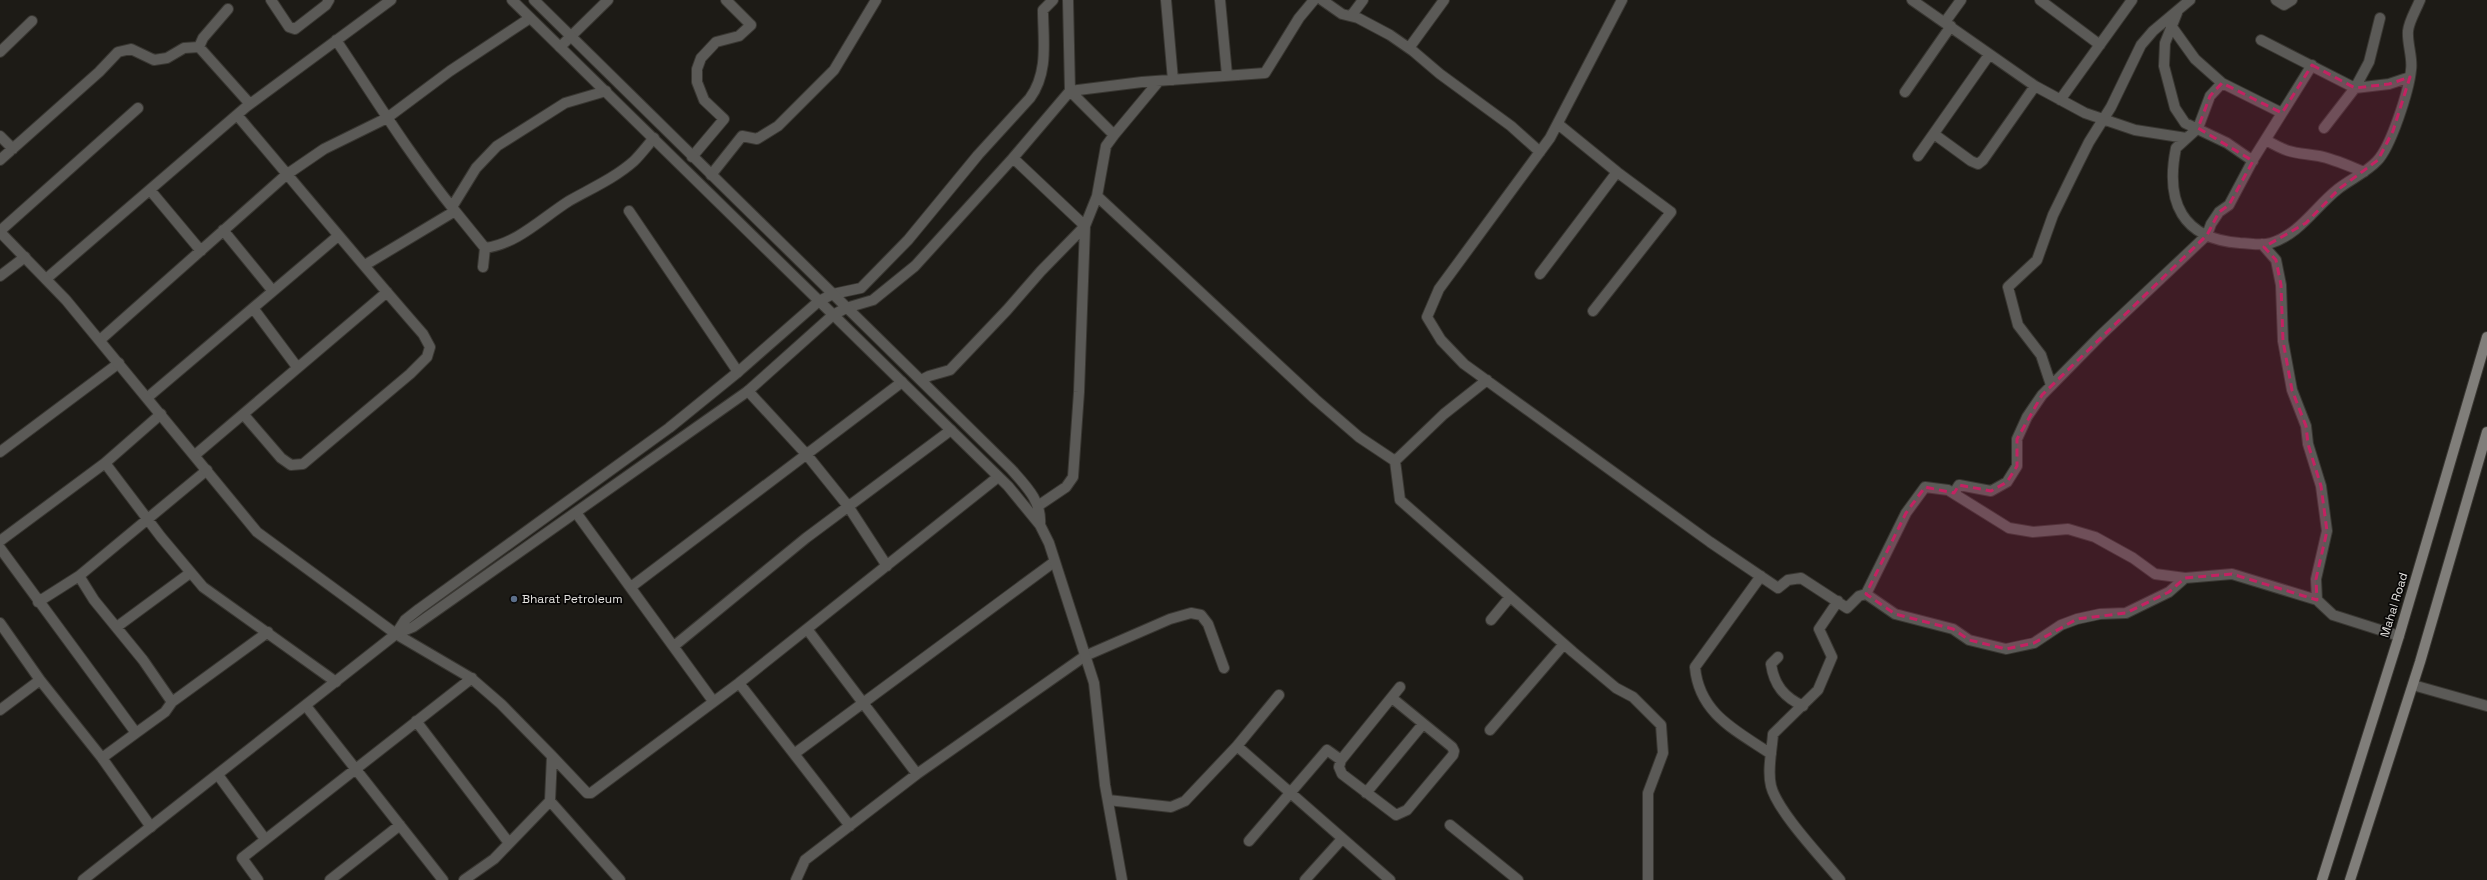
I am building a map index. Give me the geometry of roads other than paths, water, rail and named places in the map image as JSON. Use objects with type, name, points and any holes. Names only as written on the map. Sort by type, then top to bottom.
[{"type":"main road","name":"Mahal Road","points":[[2322,880],[2399,636],[2487,337]]},
{"type":"main road","points":[[2350,880],[2413,685],[2487,432]]},
{"type":"street","points":[[271,0],[289,27],[295,29],[326,5],[329,0]]},
{"type":"street","points":[[46,279],[250,104],[391,0]]},
{"type":"street","points":[[512,0],[998,477],[1041,514],[1040,525],[1049,543],[1094,682],[1108,800],[1122,880]]},
{"type":"street","points":[[534,0],[570,38],[1011,469],[1031,492],[1034,508]]},
{"type":"street","points":[[560,47],[608,0]]},
{"type":"street","points":[[692,157],[724,119],[704,100],[697,82],[697,69],[701,58],[716,42],[739,36],[751,25],[726,0]]},
{"type":"street","points":[[711,175],[742,136],[758,139],[778,126],[834,70],[876,0]]},
{"type":"street","points":[[396,634],[405,620],[419,608],[669,428],[738,372],[819,301],[833,294],[861,288],[908,240],[978,155],[1030,98],[1037,88],[1043,62],[1043,10],[1053,0]]},
{"type":"street","points":[[83,880],[396,634],[413,627],[577,514],[748,391],[833,315],[846,308],[873,300],[915,266],[1013,158],[1070,91],[1068,0]]},
{"type":"street","points":[[1166,0],[1173,80]]},
{"type":"street","points":[[1220,0],[1227,75]]},
{"type":"street","points":[[1070,91],[1159,81],[1265,73],[1299,18],[1314,0]]},
{"type":"street","points":[[1322,0],[1342,14],[1351,16],[1390,35],[1409,48],[1521,133],[1540,152]]},
{"type":"street","points":[[1351,16],[1363,0]]},
{"type":"street","points":[[1409,48],[1444,0]]},
{"type":"street","points":[[1622,0],[1558,124],[1540,152],[1439,289],[1427,317],[1441,340],[1464,364],[1710,542],[1778,588],[1788,580],[1801,578],[1847,608],[1859,596],[1866,594],[1906,513],[1925,487],[1954,493],[2009,528],[2034,532],[2068,529],[2095,537],[2132,558],[2155,574],[2185,578],[2232,574],[2317,600],[2333,615],[2399,636]]},
{"type":"street","points":[[1912,0],[1948,24],[1989,55],[2035,86],[2060,100],[2103,120],[2135,130],[2186,138]]},
{"type":"street","points":[[1905,92],[1948,24],[1961,0]]},
{"type":"street","points":[[2040,0],[2100,45]]},
{"type":"street","points":[[2060,100],[2132,0]]},
{"type":"street","points":[[2051,385],[2041,355],[2018,325],[2008,287],[2037,260],[2053,215],[2089,142],[2103,120],[2141,45],[2153,31],[2190,0]]},
{"type":"street","points":[[2276,0],[2284,5],[2292,0]]},
{"type":"street","points":[[2222,84],[2210,96],[2198,128],[2176,148],[2172,184],[2176,205],[2192,228],[2207,235],[2225,242],[2270,243],[2306,223],[2329,198],[2378,160],[2393,131],[2410,77],[2411,70],[2408,31],[2420,0]]},
{"type":"street","points":[[199,47],[203,38],[228,9]]},
{"type":"street","points":[[2177,11],[2165,43],[2164,66],[2175,108],[2185,123],[2227,143],[2253,161]]},
{"type":"street","points":[[100,340],[286,175],[324,149],[386,118],[450,71],[530,18]]},
{"type":"street","points":[[2324,128],[2355,88],[2369,62],[2380,18]]},
{"type":"street","points":[[0,52],[32,20]]},
{"type":"street","points":[[2172,27],[2195,59],[2222,84],[2282,113]]},
{"type":"street","points":[[336,40],[376,98],[386,118],[485,248],[483,267]]},
{"type":"street","points":[[2261,40],[2355,88],[2389,84],[2410,77]]},
{"type":"street","points":[[199,47],[250,104]]},
{"type":"street","points":[[0,160],[99,72],[118,52],[131,50],[154,60],[167,58],[184,48],[199,47]]},
{"type":"street","points":[[1918,156],[1989,55]]},
{"type":"street","points":[[1954,493],[1959,485],[1990,491],[2007,482],[2017,466],[2017,439],[2027,417],[2051,385],[2207,235],[2211,224],[2219,212],[2229,205],[2253,161],[2312,65]]},
{"type":"street","points":[[1034,508],[1066,487],[1073,477],[1075,465],[1085,226],[1097,196],[1106,146],[1159,81]]},
{"type":"street","points":[[1934,134],[1971,161],[1978,164],[1983,160],[2035,86]]},
{"type":"street","points":[[365,265],[454,209],[476,168],[497,146],[565,103],[606,91]]},
{"type":"street","points":[[1070,91],[1114,135]]},
{"type":"street","points":[[138,108],[0,232],[46,279],[100,340],[257,532],[396,634],[472,678],[501,704],[587,793],[591,792],[739,683],[998,477]]},
{"type":"street","points":[[237,115],[286,175],[315,206],[338,236],[365,265],[423,334],[430,347],[427,356],[410,374],[303,464],[291,465],[281,458],[244,414]]},
{"type":"street","points":[[1558,124],[1617,172],[1671,212],[1593,311]]},
{"type":"street","points":[[0,136],[14,149]]},
{"type":"street","points":[[485,248],[499,246],[570,201],[586,194],[633,162],[654,138]]},
{"type":"street","points":[[2266,140],[2284,150],[2298,155],[2320,156],[2364,172]]},
{"type":"street","points":[[1013,158],[1085,226]]},
{"type":"street","points":[[1540,274],[1617,172]]},
{"type":"street","points":[[150,190],[201,251]]},
{"type":"street","points":[[1097,196],[1314,399],[1359,437],[1395,461],[1400,500],[1616,688],[1633,697],[1661,725],[1664,743],[1663,753],[1648,793],[1648,880]]},
{"type":"street","points":[[629,211],[738,372]]},
{"type":"street","points":[[921,380],[950,370],[1008,310],[1040,271],[1085,226]]},
{"type":"street","points":[[224,230],[272,290]]},
{"type":"street","points":[[148,397],[253,308],[272,290],[338,236]]},
{"type":"street","points":[[2262,244],[2276,260],[2281,285],[2283,341],[2292,390],[2306,426],[2308,444],[2321,486],[2323,511],[2327,531],[2316,579],[2317,600]]},
{"type":"street","points":[[0,276],[25,258]]},
{"type":"street","points":[[194,455],[387,292]]},
{"type":"street","points":[[253,308],[297,367]]},
{"type":"street","points":[[0,452],[119,363]]},
{"type":"street","points":[[1395,461],[1444,414],[1487,380]]},
{"type":"street","points":[[631,588],[902,382]]},
{"type":"street","points":[[748,391],[807,454],[848,506],[887,566]]},
{"type":"street","points":[[0,541],[105,463],[162,414]]},
{"type":"street","points":[[674,646],[806,538],[951,430]]},
{"type":"street","points":[[105,463],[190,573],[220,601],[268,632],[336,682]]},
{"type":"street","points":[[38,602],[79,576],[147,518],[207,470]]},
{"type":"street","points":[[568,502],[713,701]]},
{"type":"street","points":[[0,548],[38,602],[65,635],[136,733]]},
{"type":"street","points":[[794,754],[864,704],[1054,562]]},
{"type":"street","points":[[118,626],[190,573]]},
{"type":"street","points":[[79,576],[94,600],[118,626],[172,702]]},
{"type":"street","points":[[1761,576],[1695,667],[1696,680],[1712,712],[1771,754]]},
{"type":"street","points":[[1866,594],[1895,614],[1953,629],[1969,640],[2006,649],[2034,643],[2061,625],[2077,620],[2133,610],[2169,592],[2185,578]]},
{"type":"street","points":[[1491,620],[1510,597]]},
{"type":"street","points":[[1838,601],[1819,629],[1832,657],[1818,690],[1803,706],[1790,715],[1773,734],[1771,754],[1771,787],[1783,810],[1840,880]]},
{"type":"street","points":[[796,880],[805,860],[917,774],[1085,656],[1191,612],[1201,615],[1208,624],[1224,668]]},
{"type":"street","points":[[0,623],[40,680],[102,758],[151,827]]},
{"type":"street","points":[[807,629],[917,774]]},
{"type":"street","points":[[102,758],[165,712],[172,702],[268,632]]},
{"type":"street","points":[[1490,730],[1564,644]]},
{"type":"street","points":[[1778,657],[1771,664],[1773,676],[1782,693],[1803,706]]},
{"type":"street","points":[[258,880],[242,858],[355,768],[472,678]]},
{"type":"street","points":[[0,710],[40,680]]},
{"type":"street","points":[[739,683],[850,826]]},
{"type":"street","points":[[2413,685],[2487,706]]},
{"type":"street","points":[[1392,698],[1452,747],[1454,751],[1453,755],[1404,812],[1396,815],[1339,771],[1341,760],[1400,687]]},
{"type":"street","points":[[1108,800],[1171,807],[1185,801],[1237,746],[1279,695]]},
{"type":"street","points":[[306,706],[443,880]]},
{"type":"street","points":[[416,721],[509,843]]},
{"type":"street","points":[[1366,793],[1424,724]]},
{"type":"street","points":[[1237,746],[1390,880]]},
{"type":"street","points":[[1249,841],[1327,750],[1341,760]]},
{"type":"street","points":[[464,880],[494,859],[550,801],[552,756]]},
{"type":"street","points":[[218,775],[265,839]]},
{"type":"street","points":[[550,801],[620,880]]},
{"type":"street","points":[[330,880],[400,825]]},
{"type":"street","points":[[1450,825],[1518,880]]},
{"type":"street","points":[[1305,880],[1342,839]]},
{"type":"place","name":"Bharat Petroleum","points":[[514,599]]}]
